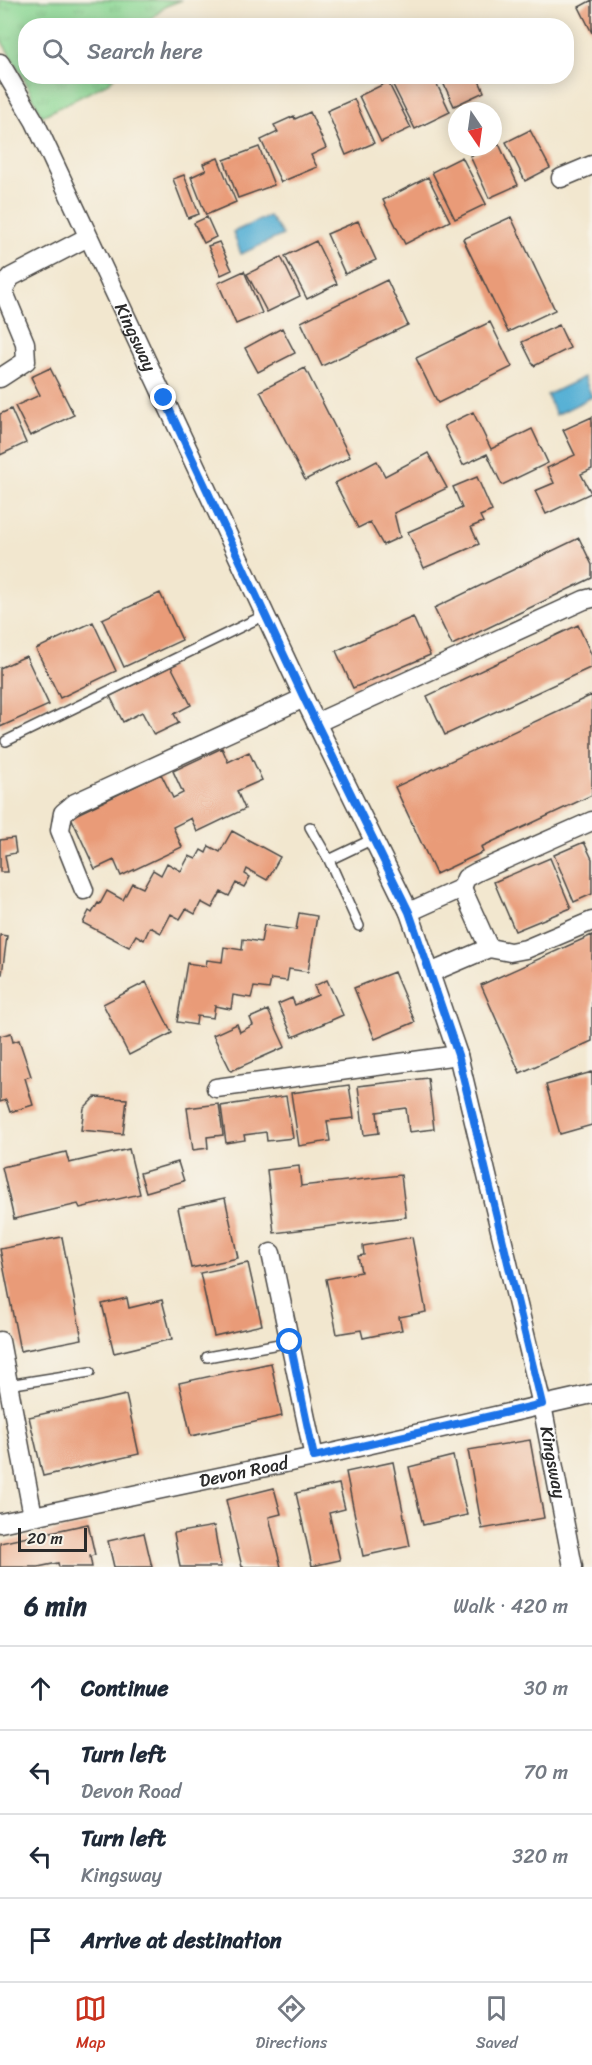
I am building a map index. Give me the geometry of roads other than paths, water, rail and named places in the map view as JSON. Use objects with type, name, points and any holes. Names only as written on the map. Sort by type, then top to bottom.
[{"type":"street","name":"Kingsway","points":[[0,63],[35,122],[304,698],[409,912],[458,1055],[542,1404],[573,1567]]},
{"type":"street","points":[[561,178],[592,165]]},
{"type":"street","points":[[0,378],[26,361],[25,343],[3,290],[11,277],[88,237]]},
{"type":"street","points":[[316,723],[562,609],[592,598]]},
{"type":"street","points":[[84,890],[60,830],[63,813],[75,802],[304,698]]},
{"type":"street","points":[[409,912],[462,888],[466,878],[477,872],[592,820]]},
{"type":"street","points":[[462,888],[489,948]]},
{"type":"street","points":[[430,973],[489,948],[510,952],[526,949],[592,921]]},
{"type":"street","points":[[216,1088],[458,1055]]},
{"type":"street","points":[[271,1253],[314,1457]]},
{"type":"street","points":[[0,1341],[33,1516]]},
{"type":"street","name":"Devon Road","points":[[0,1522],[314,1457],[592,1394]]},
{"type":"lane","points":[[6,741],[265,615]]},
{"type":"lane","points":[[310,827],[329,860],[359,926]]},
{"type":"lane","points":[[329,860],[374,839]]},
{"type":"lane","points":[[207,1357],[290,1342]]},
{"type":"lane","points":[[8,1385],[90,1372]]},
{"type":"water","points":[[269,216],[283,235],[241,254],[233,232]]},
{"type":"water","points":[[584,377],[592,397],[556,415],[547,395]]}]
